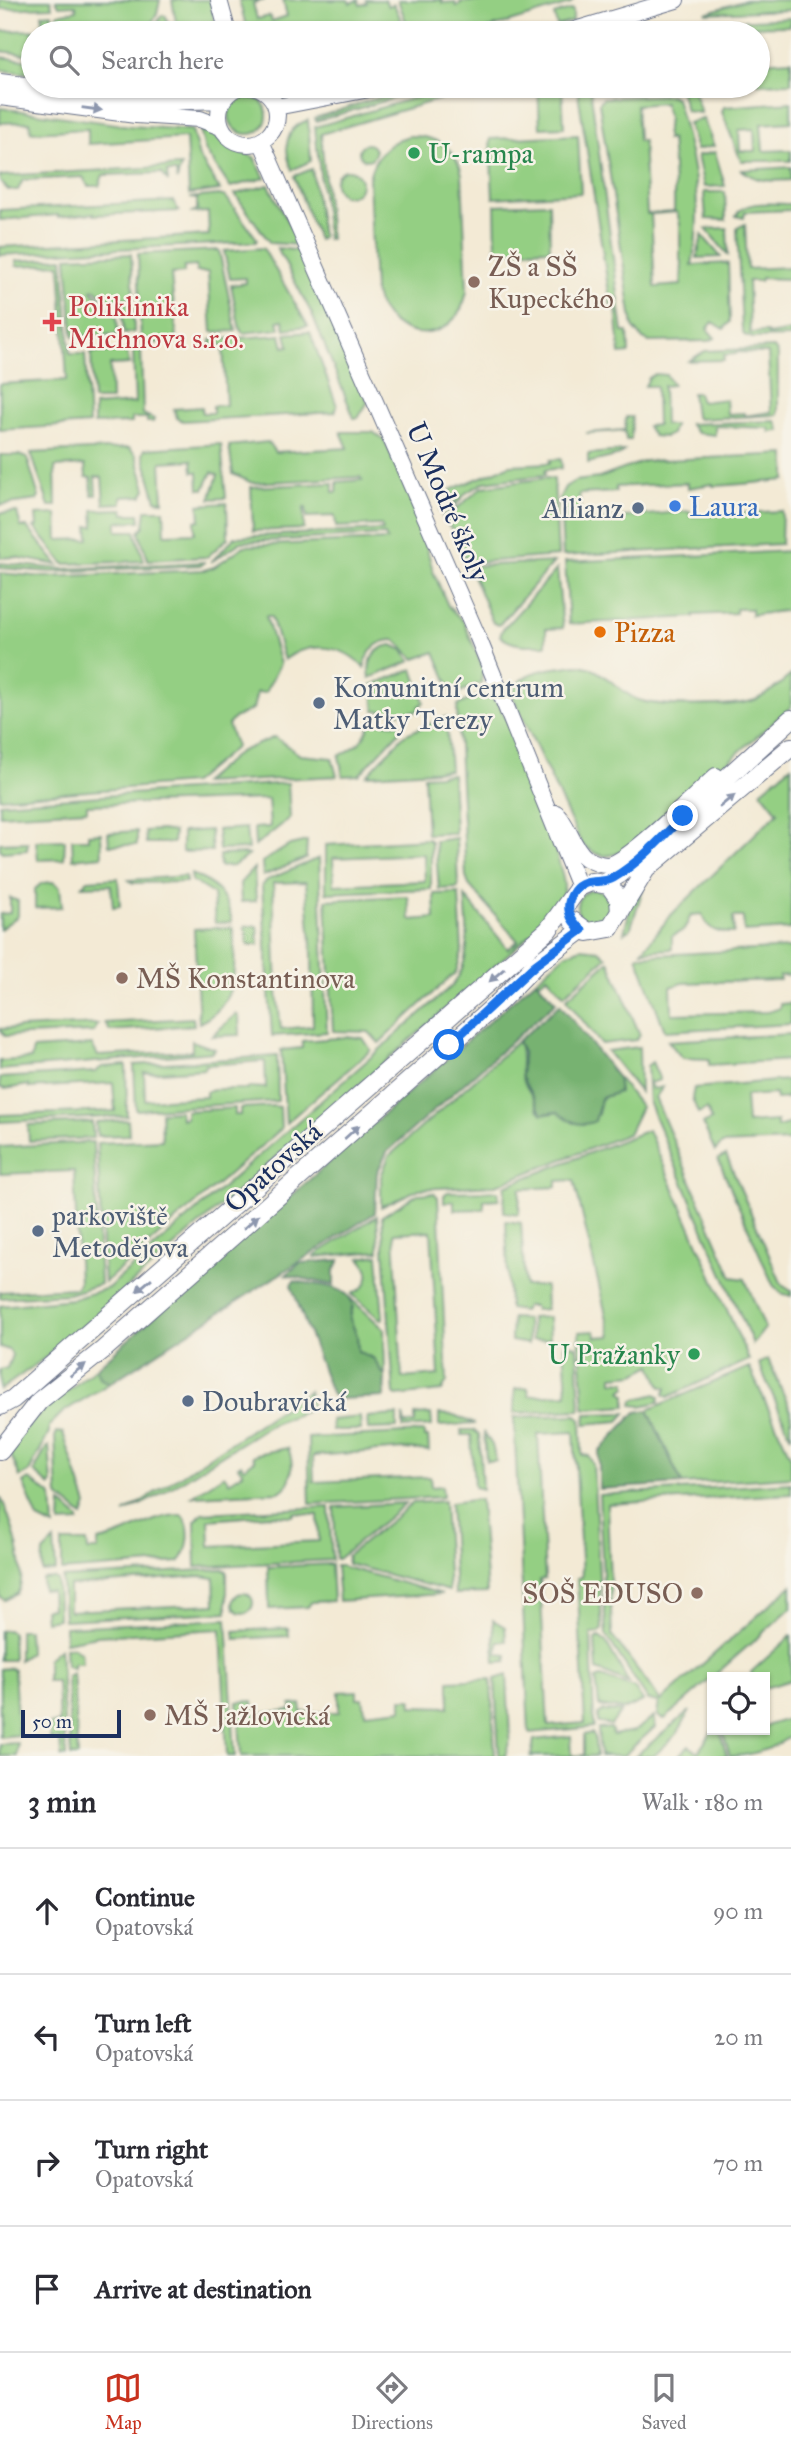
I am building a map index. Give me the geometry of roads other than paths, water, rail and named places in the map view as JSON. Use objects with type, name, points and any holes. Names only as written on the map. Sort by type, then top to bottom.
[{"type":"main road","points":[[579,887],[591,882],[605,883],[620,874],[791,719]]},
{"type":"main road","name":"Opatovská","points":[[1,1449],[38,1401],[103,1350],[239,1232],[500,1001],[535,965],[582,930],[594,933],[606,930],[615,923],[635,883],[646,869],[791,747]]},
{"type":"main road","points":[[605,883],[618,895],[620,913]]},
{"type":"main road","name":"Opatovská","points":[[0,1406],[13,1399],[548,930],[569,905],[579,887]]},
{"type":"main road","points":[[569,905],[572,919],[582,930]]},
{"type":"main road","name":"Opatovská","points":[[0,1420],[5,1432],[1,1449]]},
{"type":"street","points":[[219,0],[225,21]]},
{"type":"street","points":[[605,21],[676,0]]},
{"type":"street","points":[[0,82],[21,85]]},
{"type":"street","points":[[0,97],[136,115],[200,119],[220,127],[238,143],[261,141],[274,128],[276,107],[270,98]]},
{"type":"street","points":[[112,98],[189,104],[222,100],[218,113],[220,127]]},
{"type":"street","points":[[276,107],[323,98]]},
{"type":"street","name":"U Modré školy","points":[[261,141],[341,318],[547,804],[579,887]]},
{"type":"street","points":[[547,804],[565,821],[581,854],[597,863],[612,864],[629,853],[750,746],[769,738]]},
{"type":"place","name":"U-rampa","points":[[414,153]]},
{"type":"place","name":"ZŠ a SŠ Kupeckého","points":[[474,282]]},
{"type":"place","name":"Poliklinika Michnova s.r.o.","points":[[52,322]]},
{"type":"place","name":"Laura","points":[[675,506]]},
{"type":"place","name":"Allianz","points":[[638,508]]},
{"type":"place","name":"Pizza","points":[[600,632]]},
{"type":"place","name":"Komunitní centrum Matky Terezy","points":[[319,703]]},
{"type":"place","name":"MŠ Konstantinova","points":[[122,978]]},
{"type":"place","name":"parkoviště Metodějova","points":[[38,1231]]},
{"type":"place","name":"U Pražanky","points":[[694,1354]]},
{"type":"place","name":"Doubravická","points":[[188,1401]]},
{"type":"place","name":"SOŠ EDUSO","points":[[697,1593]]},
{"type":"place","name":"MŠ Jažlovická","points":[[150,1715]]}]
